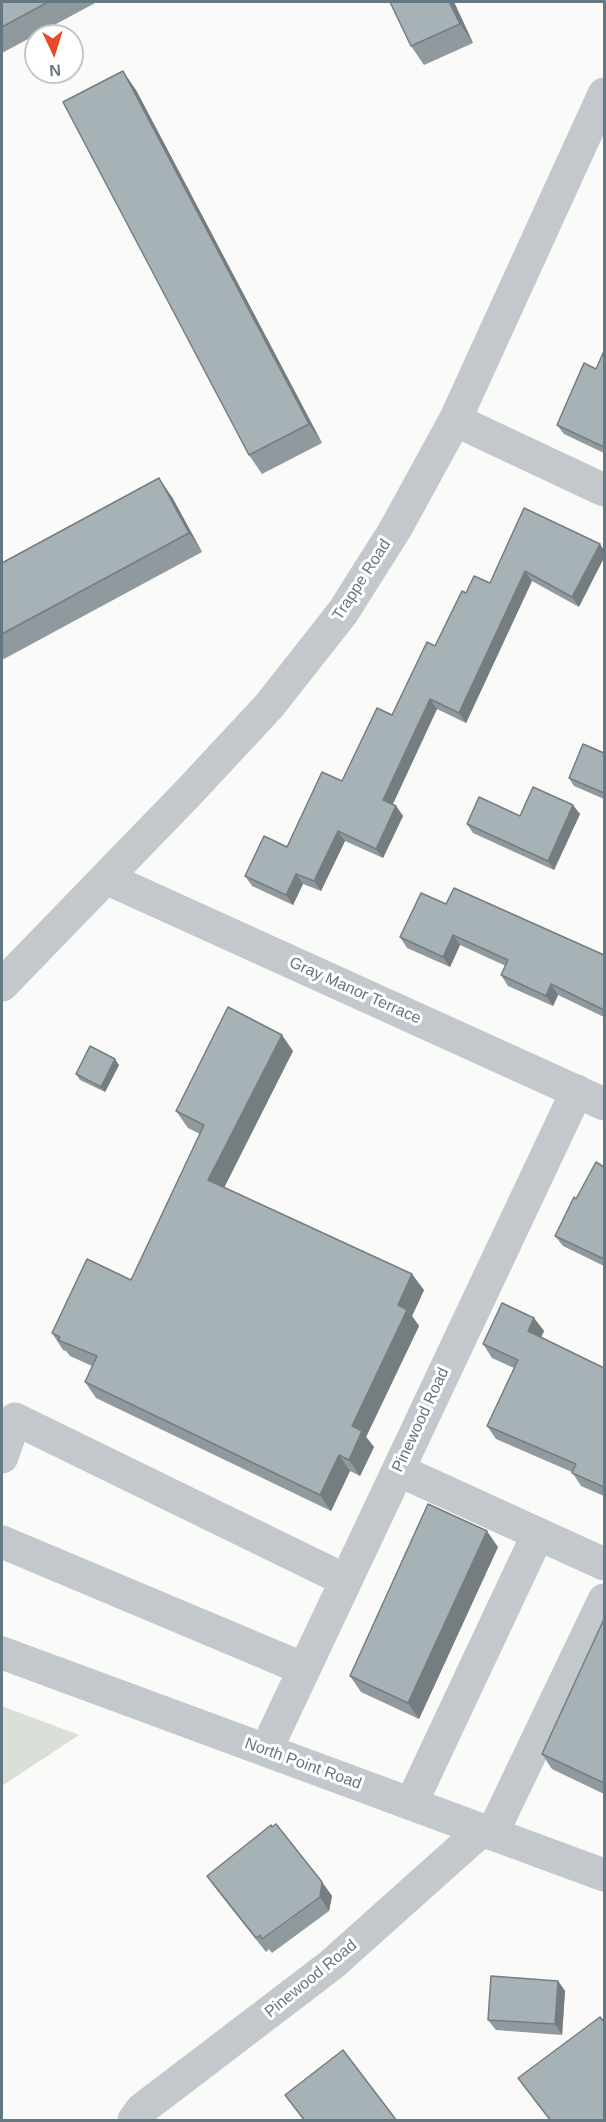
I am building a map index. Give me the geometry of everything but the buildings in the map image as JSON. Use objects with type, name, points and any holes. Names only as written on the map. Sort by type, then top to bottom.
[{"type":"street","name":"Trappe Road","points":[[2,985],[269,705],[343,612],[396,528],[455,420],[604,94]]},
{"type":"street","points":[[455,420],[604,490]]},
{"type":"street","name":"Gray Manor Terrace","points":[[106,878],[591,1097]]},
{"type":"street","name":"Pinewood Road","points":[[266,1750],[398,1470],[591,1097]]},
{"type":"street","points":[[2,1457],[15,1419],[345,1580]]},
{"type":"street","points":[[398,1470],[604,1564]]},
{"type":"street","points":[[411,1804],[538,1534]]},
{"type":"street","points":[[2,1542],[304,1669]]},
{"type":"street","points":[[487,1832],[604,1600]]},
{"type":"street","name":"North Point Road","points":[[2,1653],[604,1875]]},
{"type":"street","name":"Pinewood Road","points":[[134,2121],[142,2109],[331,1965],[487,1832]]},
{"type":"shaded area","points":[[2,1706],[79,1735],[2,1786]]}]
